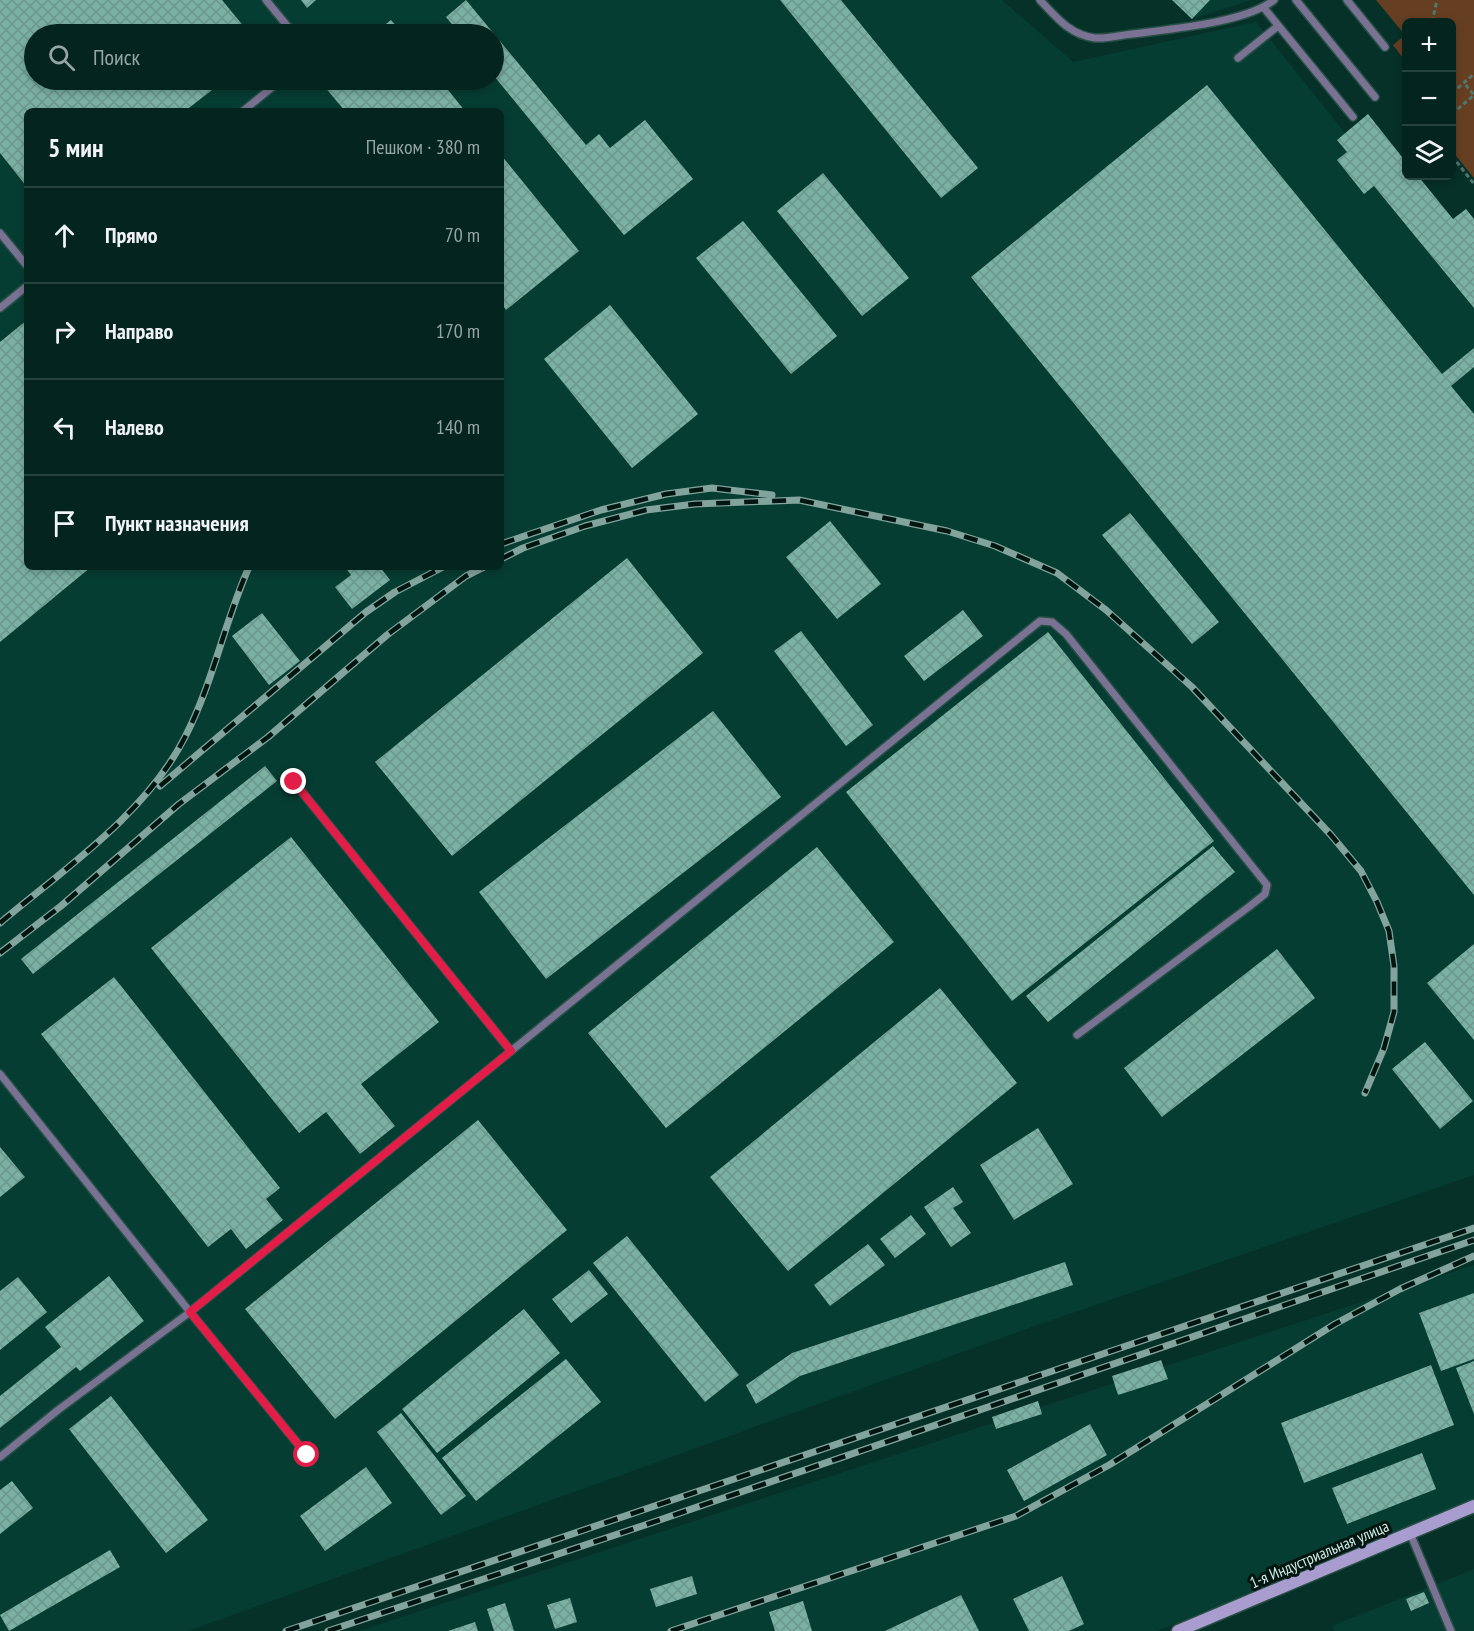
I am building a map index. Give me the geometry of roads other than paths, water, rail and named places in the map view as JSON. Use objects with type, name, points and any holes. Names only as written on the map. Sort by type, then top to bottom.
[{"type":"main road","name":"1-я Индустриальная улица","points":[[1178,1631],[1474,1506]]},
{"type":"lane","points":[[266,0],[286,24]]},
{"type":"lane","points":[[1040,0],[1066,28],[1096,38],[1182,28],[1250,13],[1264,8],[1274,0]]},
{"type":"lane","points":[[1296,0],[1375,97]]},
{"type":"lane","points":[[1347,0],[1385,47]]},
{"type":"lane","points":[[1264,8],[1353,117]]},
{"type":"lane","points":[[1238,58],[1278,26]]},
{"type":"lane","points":[[247,108],[269,90]]},
{"type":"lane","points":[[0,233],[24,262]]},
{"type":"lane","points":[[0,308],[24,288]]},
{"type":"lane","points":[[0,1457],[58,1410],[190,1312],[1040,621],[1052,622],[1066,634],[1267,885],[1265,894],[1250,906],[1077,1035]]},
{"type":"lane","points":[[294,782],[511,1051]]},
{"type":"lane","points":[[0,1074],[307,1455]]},
{"type":"lane","points":[[1410,1533],[1451,1631]]},
{"type":"railway","points":[[504,543],[601,510],[666,494],[712,488],[772,495]]},
{"type":"railway","points":[[504,558],[523,548],[585,526],[646,510],[695,504],[799,500],[947,531],[995,546],[1057,573],[1106,610],[1192,687],[1331,835],[1361,871],[1389,931],[1394,966],[1394,1012],[1384,1048],[1365,1093]]},
{"type":"railway","points":[[0,923],[102,839],[149,791],[168,765],[195,716],[248,570]]},
{"type":"railway","points":[[160,786],[366,612],[395,592],[437,570]]},
{"type":"railway","points":[[0,953],[61,906],[179,804],[268,737],[387,635],[466,576],[478,570]]},
{"type":"railway","points":[[286,1631],[1474,1228]]},
{"type":"railway","points":[[328,1631],[642,1526],[1474,1240]]},
{"type":"railway","points":[[671,1631],[1016,1516],[1109,1465],[1335,1324],[1400,1289],[1474,1256]]}]
